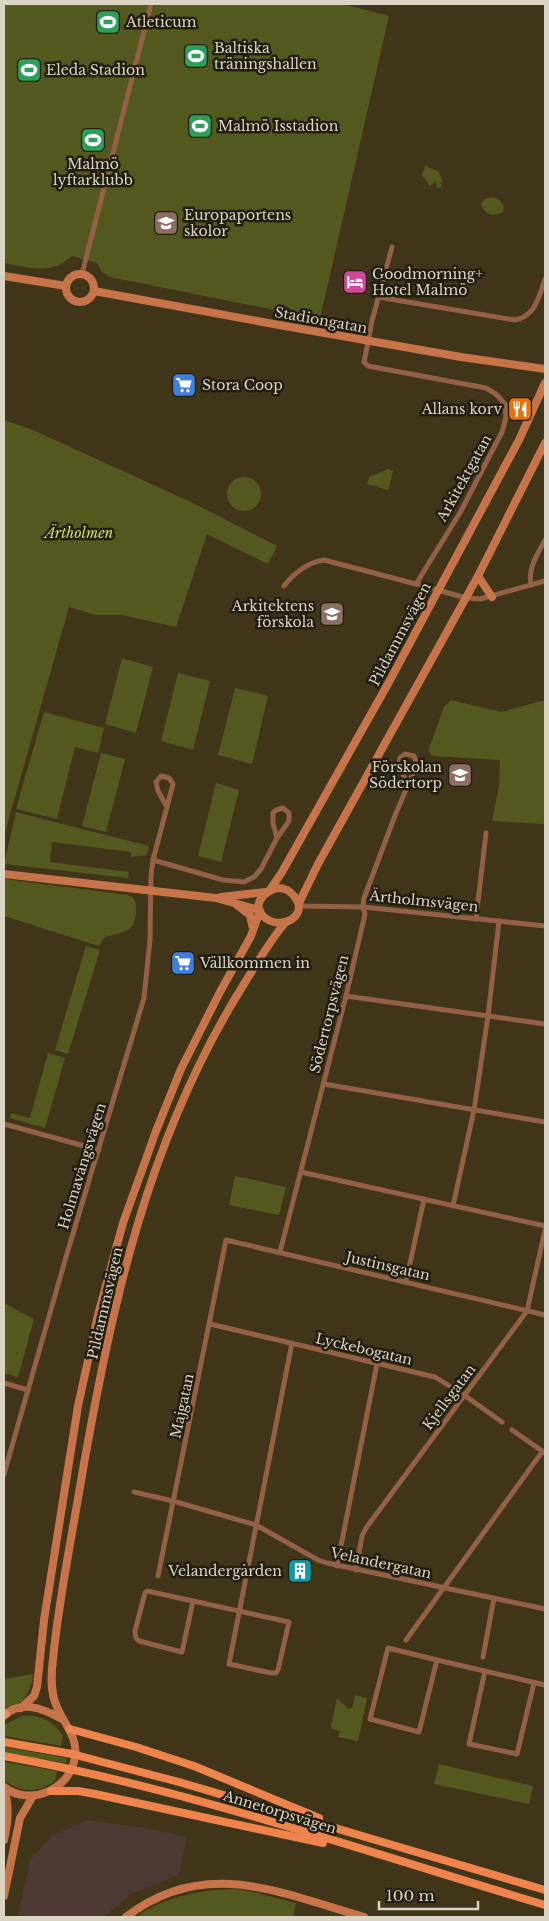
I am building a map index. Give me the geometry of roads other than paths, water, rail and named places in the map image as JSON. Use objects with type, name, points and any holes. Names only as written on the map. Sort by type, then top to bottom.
[{"type":"main road","points":[[82,274],[93,282],[94,290],[89,299],[77,302],[70,297],[66,286],[73,276],[82,274]]},
{"type":"main road","points":[[4,276],[66,286]]},
{"type":"main road","name":"Stadiongatan","points":[[94,290],[368,341],[545,369]]},
{"type":"main road","name":"Pildammsvägen","points":[[267,892],[282,872],[389,682],[519,440],[545,384]]},
{"type":"main road","points":[[4,874],[216,898],[236,904],[248,905],[260,911],[272,922],[285,923],[296,915],[318,864],[478,576],[545,443]]},
{"type":"main road","points":[[478,576],[492,597]]},
{"type":"main road","points":[[216,898],[267,892],[277,888],[286,889],[294,896],[299,905]]},
{"type":"main road","points":[[260,911],[260,900],[267,892]]},
{"type":"main road","points":[[236,904],[250,915],[253,931]]},
{"type":"main road","name":"Pildammsvägen","points":[[21,1708],[34,1696],[37,1687],[44,1620],[78,1406],[98,1315],[123,1223],[156,1131],[181,1069],[253,931],[260,911]]},
{"type":"main road","name":"Pildammsvägen","points":[[71,1733],[62,1719],[54,1700],[52,1688],[54,1648],[92,1418],[108,1340],[138,1220],[177,1112],[199,1065],[229,1008],[273,938],[285,923]]},
{"type":"main road","name":"Pildammsvägen","points":[[4,1715],[21,1708],[44,1708],[62,1719]]},
{"type":"main road","points":[[54,1789],[70,1772],[75,1757],[71,1733],[136,1747],[194,1766],[284,1804],[384,1842]]},
{"type":"main road","name":"Annetorpsvägen","points":[[4,1742],[72,1754],[188,1784],[545,1890]]},
{"type":"main road","name":"Annetorpsvägen","points":[[4,1756],[70,1768],[158,1789],[545,1905]]},
{"type":"main road","points":[[4,1788],[19,1794],[33,1796],[54,1789],[78,1791],[291,1835],[416,1866]]},
{"type":"main road","points":[[4,1788],[8,1805],[4,1840]]},
{"type":"main road","points":[[4,1896],[20,1818],[33,1796]]},
{"type":"main road","points":[[126,1917],[142,1906],[170,1893],[197,1886],[225,1883],[273,1890],[364,1917]]},
{"type":"street","points":[[82,274],[151,4]]},
{"type":"street","points":[[368,341],[392,247]]},
{"type":"street","points":[[378,296],[515,320],[526,317],[534,309],[545,279]]},
{"type":"street","name":"Arkitektgatan","points":[[368,341],[364,362],[368,366],[486,388],[500,397],[506,409],[506,424],[502,432],[461,511],[416,584]]},
{"type":"street","points":[[531,585],[529,575],[531,566],[545,540]]},
{"type":"street","points":[[284,586],[293,574],[324,560],[466,598],[480,599],[492,597],[545,580]]},
{"type":"street","name":"Södertorpsvägen","points":[[280,1252],[346,996],[365,914],[363,907],[364,898],[407,785],[417,764],[414,756],[406,754],[400,758],[399,762],[407,785]]},
{"type":"street","name":"Holmavångsvägen","points":[[4,1474],[144,998],[150,940],[153,860],[167,807],[172,781],[166,776],[161,776],[156,782],[156,786],[167,807]]},
{"type":"street","points":[[153,860],[220,879],[244,882],[254,877],[261,868],[277,838],[289,821],[289,813],[283,808],[276,810],[272,818],[277,838]]},
{"type":"street","points":[[476,919],[486,833]]},
{"type":"street","name":"Ärtholmsvägen","points":[[299,905],[363,907],[545,926]]},
{"type":"street","points":[[453,1206],[474,1110],[488,1016],[499,921]]},
{"type":"street","points":[[346,996],[545,1024]]},
{"type":"street","points":[[324,1084],[545,1122]]},
{"type":"street","points":[[4,1124],[99,1150]]},
{"type":"street","points":[[301,1172],[545,1226]]},
{"type":"street","points":[[406,1282],[424,1200]]},
{"type":"street","name":"Kjellsgatan","points":[[356,1570],[362,1536],[366,1528],[527,1311],[545,1230]]},
{"type":"street","name":"Justinsgatan","points":[[226,1240],[545,1315]]},
{"type":"street","name":"Majgatan","points":[[158,1576],[226,1240]]},
{"type":"street","name":"Lyckebogatan","points":[[210,1324],[435,1377],[502,1422]]},
{"type":"street","points":[[193,1601],[182,1652],[139,1641],[136,1638],[144,1593],[147,1591],[193,1601],[240,1612],[289,1622],[276,1673],[229,1664],[240,1612],[292,1343]]},
{"type":"street","points":[[337,1566],[377,1364]]},
{"type":"street","points":[[4,1383],[28,1390]]},
{"type":"street","points":[[406,1640],[544,1453],[512,1430]]},
{"type":"street","name":"Velandergatan","points":[[134,1492],[256,1526],[318,1560],[337,1566],[545,1609]]},
{"type":"street","points":[[483,1657],[494,1598]]},
{"type":"street","points":[[437,1660],[419,1732],[370,1719],[388,1648],[545,1685]]},
{"type":"street","points":[[485,1671],[469,1744],[517,1754],[534,1683]]},
{"type":"place","name":"Atleticum","points":[[108,22]]},
{"type":"place","name":"Baltiska träningshallen","points":[[196,56]]},
{"type":"place","name":"Eleda Stadion","points":[[29,70]]},
{"type":"place","name":"Malmö Isstadion","points":[[200,126]]},
{"type":"place","name":"Malmö lyftarklubb","points":[[93,140]]},
{"type":"place","name":"Europaportens skolor","points":[[166,223]]},
{"type":"place","name":"Goodmorning+ Hotel Malmö","points":[[355,282]]},
{"type":"place","name":"Stora Coop","points":[[184,385]]},
{"type":"place","name":"Allans korv","points":[[520,409]]},
{"type":"place","name":"Arkitektens förskola","points":[[332,614]]},
{"type":"place","name":"Förskolan Södertorp","points":[[460,775]]},
{"type":"place","name":"Vällkommen in","points":[[183,963]]},
{"type":"place","name":"Velandergården","points":[[300,1571]]},
{"type":"park label","name":"Ärtholmen","points":[[79,533]]}]
